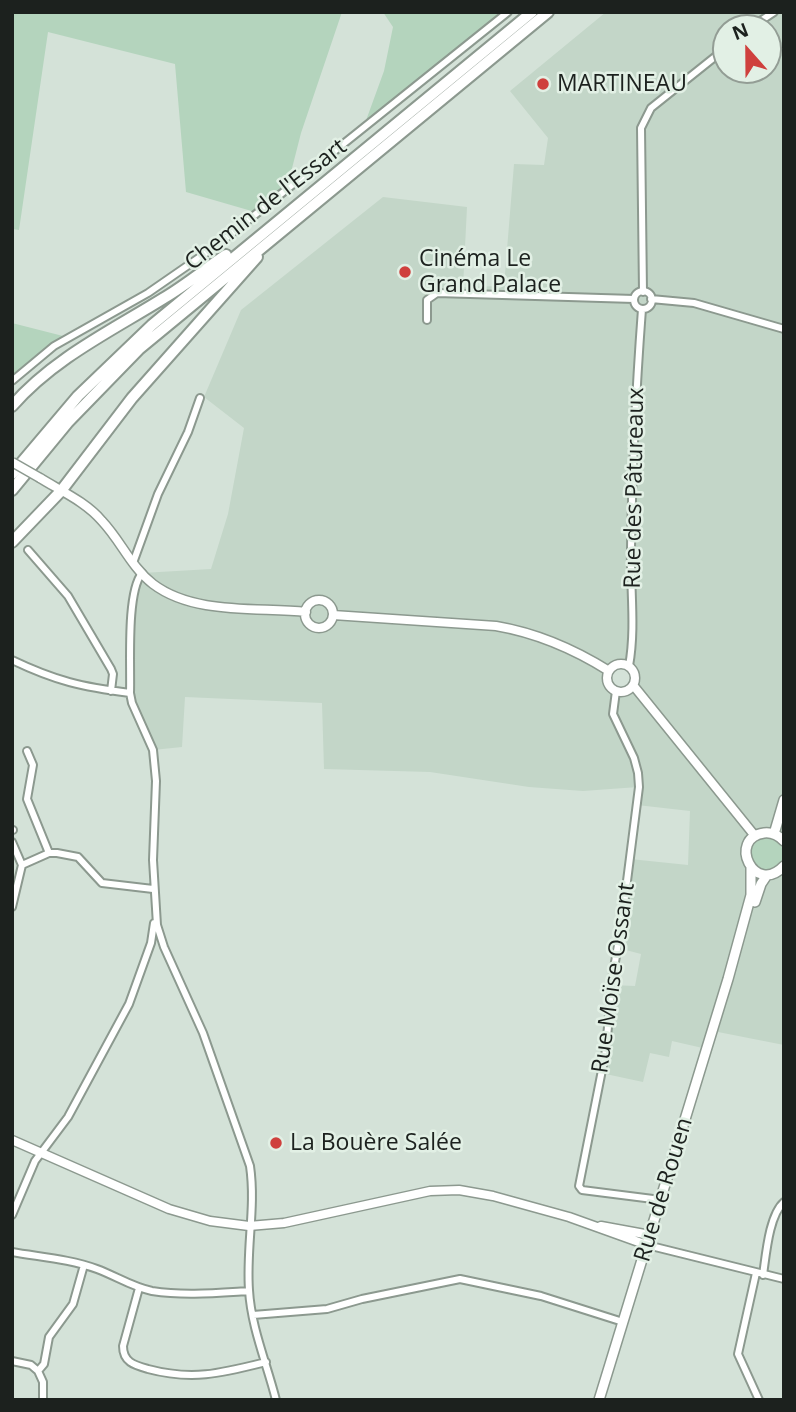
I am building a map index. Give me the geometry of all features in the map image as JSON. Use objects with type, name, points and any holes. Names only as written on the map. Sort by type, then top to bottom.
[{"type":"highway","points":[[12,490],[68,422],[120,366],[273,230],[532,12]]},
{"type":"highway","points":[[12,474],[60,415],[114,359],[171,308],[548,12]]},
{"type":"highway","points":[[12,406],[37,379],[60,362],[273,230]]},
{"type":"highway","points":[[12,542],[61,491],[132,398],[273,230]]},
{"type":"main road","points":[[774,834],[784,800]]},
{"type":"main road","points":[[755,836],[761,833],[774,834],[784,841]]},
{"type":"main road","name":"Rue de Rouen","points":[[599,1400],[729,979],[751,895],[751,868],[746,853],[755,836]]},
{"type":"main road","points":[[751,868],[767,875],[783,868]]},
{"type":"main road","name":"Rue de Rouen","points":[[729,979],[736,965],[760,887],[767,875]]},
{"type":"street","name":"Chemin de l'Essart","points":[[12,381],[54,346],[159,287],[208,252],[508,12]]},
{"type":"street","points":[[643,292],[641,128],[652,108],[712,59]]},
{"type":"street","points":[[634,299],[637,294],[643,292],[648,293],[652,299]]},
{"type":"street","points":[[427,320],[427,300],[437,293],[634,299]]},
{"type":"street","points":[[634,299],[637,307],[642,309],[648,307],[652,299]]},
{"type":"street","points":[[652,299],[694,303],[784,329]]},
{"type":"street","name":"Rue des Pâtureaux","points":[[629,666],[633,631],[631,512],[642,309]]},
{"type":"street","points":[[133,563],[158,494],[201,398]]},
{"type":"street","points":[[12,462],[89,508],[102,520],[142,573],[165,591],[200,603],[306,612]]},
{"type":"street","points":[[28,550],[61,586],[73,604],[111,669],[111,691]]},
{"type":"street","points":[[142,573],[137,580],[133,598],[130,693],[153,750],[156,781],[153,889],[155,914],[160,939],[199,1021],[243,1140],[253,1185],[249,1226],[249,1291],[275,1400]]},
{"type":"street","points":[[321,600],[329,603],[333,615],[329,623],[316,627],[308,621],[306,612],[311,603],[321,600]]},
{"type":"street","points":[[333,615],[520,630],[581,654],[609,671]]},
{"type":"street","points":[[12,660],[57,680],[130,693]]},
{"type":"street","points":[[618,664],[629,666],[635,673],[633,685],[624,692],[616,691],[608,681],[609,671],[618,664]]},
{"type":"street","points":[[633,685],[755,836]]},
{"type":"street","name":"Rue Moïse Ossant","points":[[616,691],[613,714],[634,755],[639,787],[623,917],[612,979],[606,1050],[579,1186],[582,1190],[661,1200]]},
{"type":"street","points":[[27,751],[33,765],[27,799],[49,853]]},
{"type":"street","points":[[12,842],[22,865],[12,907]]},
{"type":"street","points":[[22,865],[49,853],[78,857],[102,883],[153,889]]},
{"type":"street","points":[[12,1215],[41,1152],[68,1117],[129,1004],[151,943],[155,914]]},
{"type":"street","points":[[151,943],[160,939]]},
{"type":"street","points":[[12,1140],[169,1209],[210,1221],[249,1226],[303,1220],[430,1191],[459,1190],[494,1196],[598,1226],[650,1235]]},
{"type":"street","points":[[759,1400],[738,1354],[776,1210],[784,1202]]},
{"type":"street","points":[[598,1226],[647,1245],[784,1279]]},
{"type":"street","points":[[12,1252],[84,1265],[139,1288],[191,1294],[249,1291]]},
{"type":"street","points":[[38,1371],[44,1364],[48,1336],[73,1304],[84,1265]]},
{"type":"street","points":[[253,1315],[327,1309],[460,1279],[521,1290],[624,1322]]},
{"type":"street","points":[[139,1288],[123,1346],[124,1354],[130,1363],[167,1374],[195,1377],[265,1362]]},
{"type":"street","points":[[12,1361],[31,1365],[38,1371],[43,1382],[43,1400]]},
{"type":"shaded area","points":[[606,12],[784,12],[784,1045],[713,1031],[707,1049],[672,1041],[669,1057],[650,1053],[643,1082],[601,1073],[611,985],[635,986],[641,954],[618,948],[630,859],[688,865],[690,811],[637,805],[638,787],[583,791],[529,787],[430,772],[324,769],[322,703],[185,697],[182,747],[153,750],[132,703],[132,608],[142,573],[211,569],[228,514],[244,428],[204,397],[241,310],[383,197],[467,207],[463,287],[504,286],[514,164],[544,165],[548,138],[510,91]],"holes":[[[618,664],[629,666],[635,673],[633,685],[624,692],[613,689],[608,681],[609,671]]]},
{"type":"green space","points":[[12,12],[342,12],[301,133],[288,184],[255,212],[186,192],[175,64],[48,32],[19,230],[12,229]]},
{"type":"green space","points":[[383,12],[503,12],[364,126],[384,71],[393,27]]},
{"type":"green space","points":[[12,323],[63,336],[12,376]]},
{"type":"green space","points":[[767,838],[778,843],[783,854],[778,865],[767,870],[756,865],[751,854],[756,843]]},
{"type":"place","name":"MARTINEAU","points":[[543,84]]},
{"type":"place","name":"Cinéma Le Grand Palace","points":[[405,272]]},
{"type":"place","name":"La Bouère Salée","points":[[276,1143]]}]
